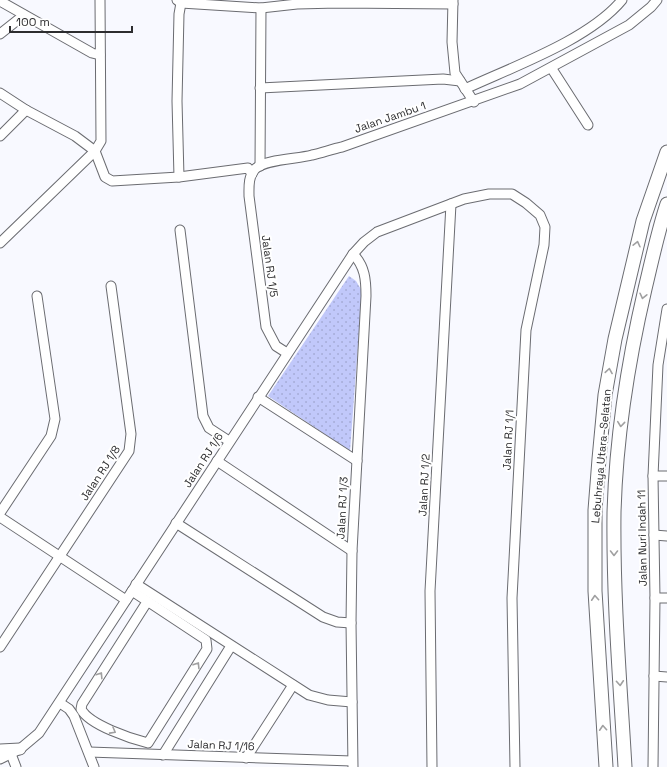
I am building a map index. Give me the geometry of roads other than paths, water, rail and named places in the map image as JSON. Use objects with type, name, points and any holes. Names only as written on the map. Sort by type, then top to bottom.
[{"type":"highway","name":"Lebuhraya Utara–Selatan","points":[[606,767],[594,591],[595,510],[602,430],[614,339],[643,221],[667,152]]},
{"type":"highway","name":"Lebuhraya Utara–Selatan","points":[[625,767],[615,599],[614,512],[618,460],[632,343],[660,224],[667,204]]},
{"type":"main road","points":[[0,750],[15,752]]},
{"type":"street","points":[[0,243],[96,151],[101,141],[100,0]]},
{"type":"street","points":[[465,90],[589,29],[614,9],[622,0]]},
{"type":"street","name":"Jalan Jambu 1","points":[[260,166],[320,153],[474,102],[520,84],[552,69],[629,25],[651,7],[657,0]]},
{"type":"street","points":[[0,1],[92,53],[100,55]]},
{"type":"street","points":[[179,177],[177,101],[179,1],[215,2],[261,8],[297,2],[453,2],[454,73],[474,102]]},
{"type":"street","points":[[0,93],[26,110],[62,128],[96,151],[106,177],[112,181],[179,177],[248,168],[252,174],[260,166],[261,8]]},
{"type":"street","points":[[0,34],[24,15]]},
{"type":"street","points":[[552,69],[588,124]]},
{"type":"street","points":[[260,88],[443,79],[460,81]]},
{"type":"street","points":[[0,136],[26,110]]},
{"type":"street","name":"Jalan RJ 1/5","points":[[252,174],[249,196],[266,327],[276,346],[287,353]]},
{"type":"street","name":"Jalan RJ 1/1","points":[[451,204],[489,194],[512,194],[526,202],[540,215],[544,227],[544,246],[535,282],[526,330],[525,346],[512,598],[515,767]]},
{"type":"street","name":"Jalan RJ 1/6","points":[[0,759],[15,752],[39,733],[60,703],[229,441],[353,254],[364,242],[377,232],[451,204]]},
{"type":"street","name":"Jalan RJ 1/2","points":[[432,767],[430,591],[451,204]]},
{"type":"street","points":[[180,230],[203,416],[209,428],[229,441]]},
{"type":"street","name":"Jalan RJ 1/3","points":[[353,254],[362,265],[366,290],[352,551],[351,623],[353,764]]},
{"type":"street","name":"Jalan RJ 1/8","points":[[0,647],[129,451],[131,442],[111,286]]},
{"type":"street","points":[[0,513],[51,436],[54,427],[55,419],[38,296]]},
{"type":"street","name":"Jalan Nuri Indah 11","points":[[653,767],[653,476],[658,366],[667,311]]},
{"type":"street","points":[[258,397],[357,461]]},
{"type":"street","points":[[217,461],[352,551]]},
{"type":"street","points":[[653,476],[667,476]]},
{"type":"street","points":[[0,517],[126,600]]},
{"type":"street","points":[[176,523],[323,617],[337,622],[351,623]]},
{"type":"street","points":[[654,535],[667,536]]},
{"type":"street","points":[[134,588],[147,602],[206,640],[208,644],[207,649],[148,743],[145,754]]},
{"type":"street","points":[[134,588],[309,695],[328,700],[352,702]]},
{"type":"street","points":[[654,598],[667,598]]},
{"type":"street","points":[[147,602],[82,704],[81,709],[85,715],[117,733],[148,743]]},
{"type":"street","points":[[163,755],[231,646]]},
{"type":"street","points":[[654,676],[667,677]]},
{"type":"street","points":[[246,758],[293,685]]},
{"type":"street","points":[[60,703],[71,711],[94,767]]},
{"type":"street","points":[[71,711],[81,709]]},
{"type":"street","points":[[15,752],[16,767]]},
{"type":"street","name":"Jalan RJ 1/16","points":[[89,752],[353,764]]}]
